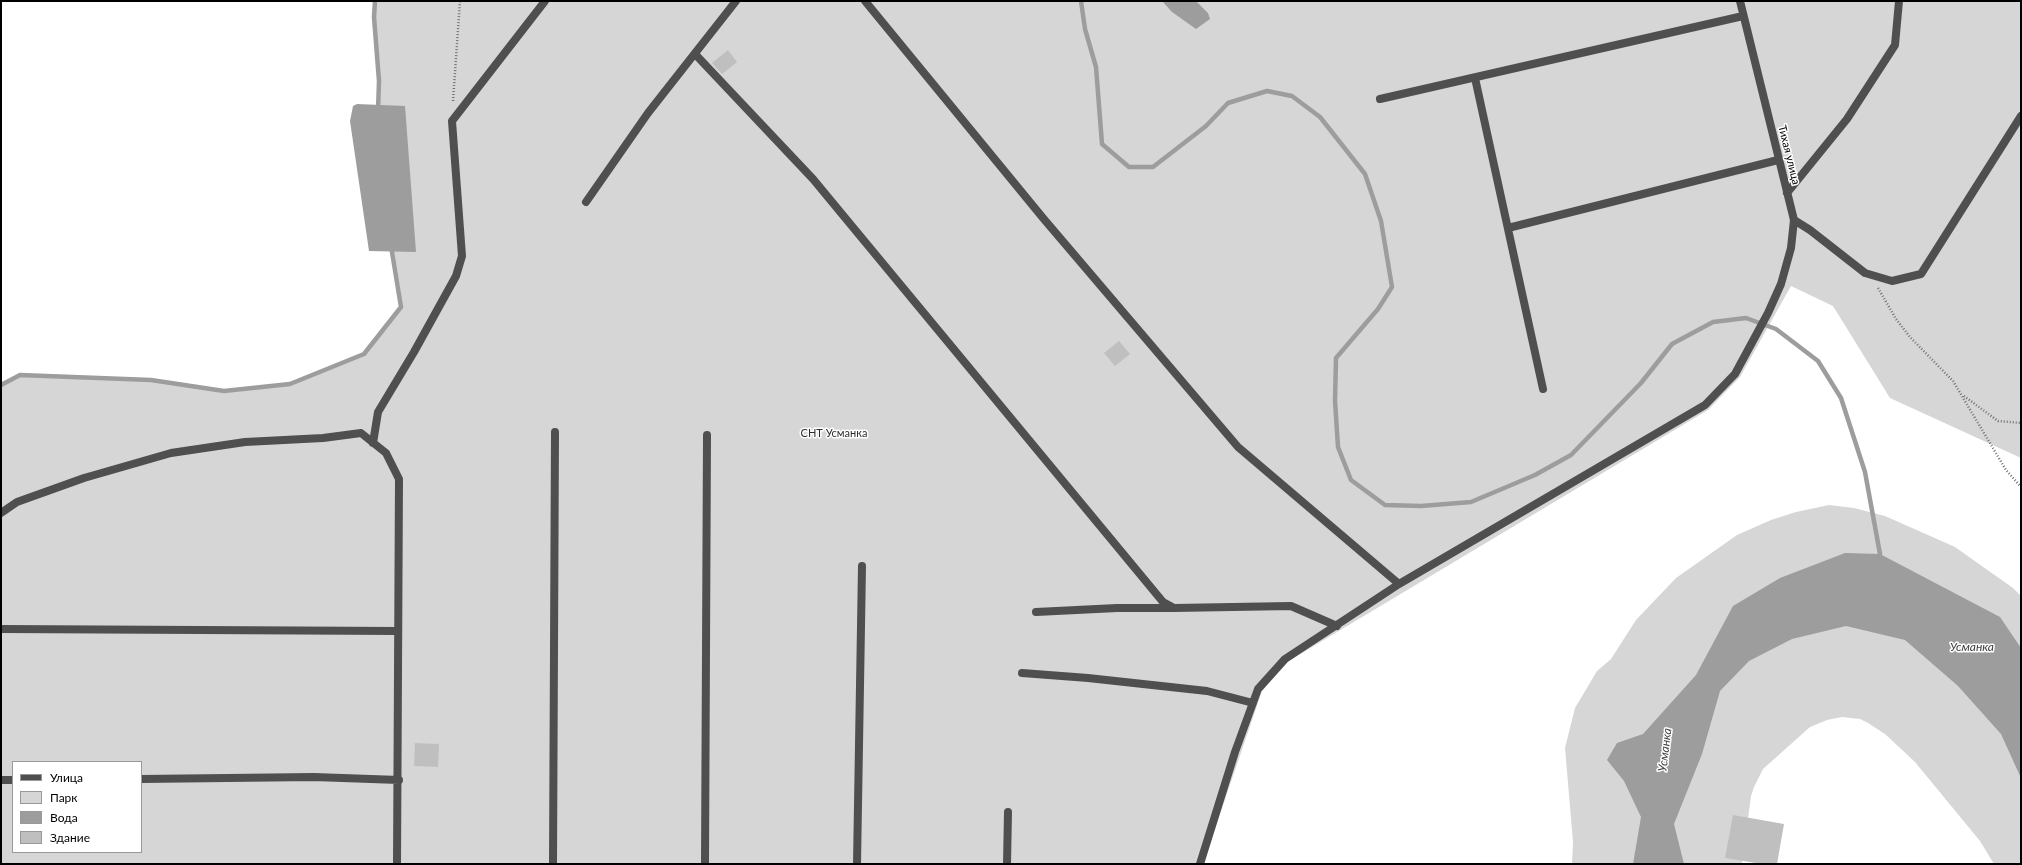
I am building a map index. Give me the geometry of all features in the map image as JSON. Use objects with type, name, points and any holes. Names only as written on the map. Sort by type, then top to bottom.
[{"type":"street","points":[[373,443],[378,412],[414,352],[456,276],[462,256],[452,121],[545,1]]},
{"type":"street","points":[[586,202],[648,113],[736,1]]},
{"type":"street","points":[[865,1],[1042,218],[1238,447],[1399,584]]},
{"type":"street","name":"Тихая улица","points":[[1200,864],[1235,752],[1258,689],[1285,659],[1399,584],[1705,405],[1735,374],[1759,333],[1780,284],[1791,248],[1794,220],[1740,1]]},
{"type":"street","points":[[1787,193],[1847,119],[1895,45],[1899,1]]},
{"type":"street","points":[[1380,99],[1744,16]]},
{"type":"street","points":[[695,54],[812,178],[1099,527],[1163,602],[1174,608]]},
{"type":"street","points":[[1474,78],[1543,389]]},
{"type":"street","points":[[1794,220],[1810,230],[1865,273],[1892,281],[1921,274],[2021,116]]},
{"type":"street","points":[[1508,228],[1778,160]]},
{"type":"street","points":[[553,864],[555,432]]},
{"type":"street","points":[[1,513],[17,502],[84,478],[171,454],[245,442],[322,438],[360,433],[386,453],[399,479],[397,864]]},
{"type":"street","points":[[705,864],[706,435]]},
{"type":"street","points":[[857,864],[862,566]]},
{"type":"street","points":[[1036,612],[1117,608],[1291,606],[1337,626]]},
{"type":"street","points":[[1,629],[288,629],[398,631]]},
{"type":"street","points":[[1022,674],[1088,678],[1207,691],[1253,703]]},
{"type":"street","points":[[142,779],[314,777],[398,780]]},
{"type":"street","points":[[1,780],[12,780]]},
{"type":"street","points":[[1007,864],[1008,812]]},
{"type":"path","points":[[452,121],[460,1]]},
{"type":"path","points":[[1865,273],[1876,285],[1896,319],[1910,337],[1953,381],[2006,470],[2021,487]]},
{"type":"path","points":[[1962,394],[1998,421],[2021,423]]},
{"type":"green space","name":"СНТ Усманка","points":[[375,1],[2021,1],[2021,458],[1890,398],[1833,306],[1791,286],[1740,377],[1708,410],[1287,662],[1262,691],[1205,858],[1205,864],[1,864],[1,385],[20,375],[151,380],[224,391],[290,384],[364,354],[401,306],[386,214],[378,113],[379,80],[374,17]]},
{"type":"green space","points":[[1829,505],[1854,508],[1885,516],[1955,547],[2013,588],[2021,596],[2021,864],[1994,864],[1980,841],[1915,762],[1885,734],[1868,723],[1860,719],[1842,717],[1827,720],[1810,727],[1763,769],[1751,796],[1742,864],[1572,864],[1573,842],[1565,748],[1575,708],[1597,671],[1611,659],[1636,620],[1676,578],[1737,535],[1771,520],[1796,512]]},
{"type":"water","points":[[1162,1],[1196,1],[1208,13],[1210,19],[1196,29],[1172,12]]},
{"type":"water","points":[[357,104],[405,106],[416,252],[369,251],[350,121],[353,106]]},
{"type":"water","name":"Усманка","points":[[1845,553],[1880,554],[2000,617],[2021,648],[2021,778],[2001,734],[1958,686],[1905,640],[1846,626],[1792,639],[1749,661],[1720,691],[1702,754],[1674,824],[1684,864],[1633,864],[1641,817],[1624,781],[1607,760],[1617,743],[1643,734],[1696,675],[1733,606],[1780,578]]},
{"type":"building","points":[[728,50],[737,62],[722,74],[712,63]]},
{"type":"building","points":[[1119,341],[1130,354],[1115,366],[1104,353]]},
{"type":"building","points":[[415,743],[439,744],[438,767],[414,766]]},
{"type":"building","points":[[1733,815],[1784,824],[1777,864],[1762,864],[1725,858]]},
{"type":"waterway","points":[[375,1],[374,17],[379,81],[378,111]]},
{"type":"waterway","points":[[1081,1],[1085,29],[1096,67],[1102,144],[1129,167],[1153,167],[1206,126],[1228,103],[1267,91],[1292,96],[1320,117],[1365,174],[1381,221],[1392,287],[1378,309],[1336,358],[1335,401],[1338,447],[1351,480],[1385,505],[1421,506],[1471,502],[1535,475],[1571,455],[1641,383],[1672,344],[1713,322],[1746,318],[1776,329],[1818,361],[1841,398],[1865,472],[1880,554]]},
{"type":"waterway","points":[[1,385],[20,375],[151,380],[224,391],[290,384],[364,354],[401,307],[391,246]]}]
